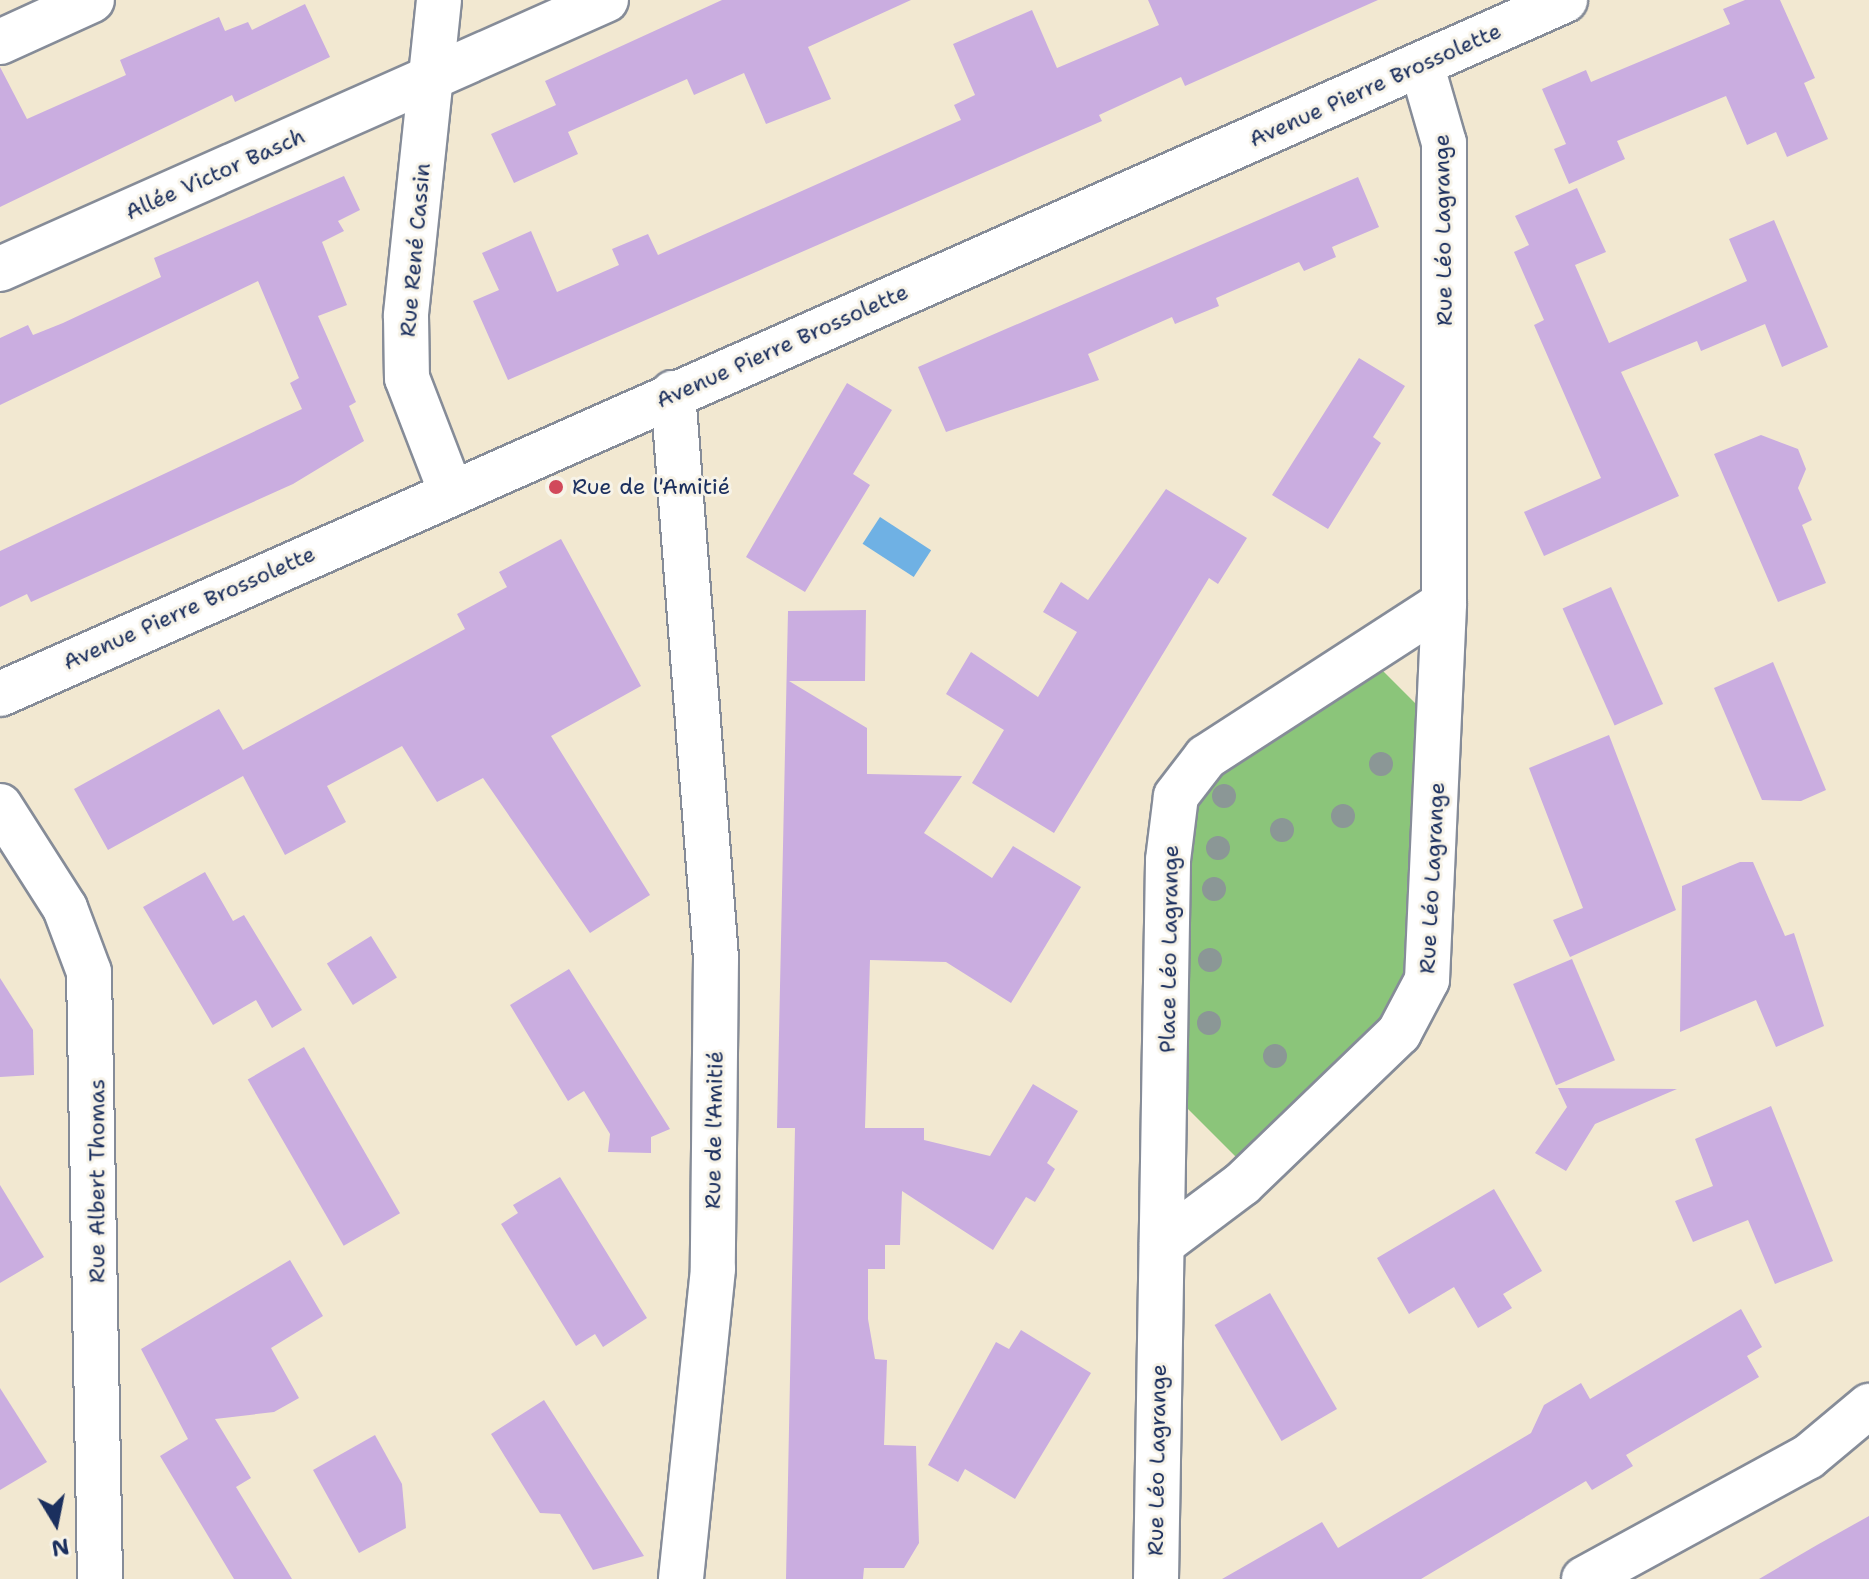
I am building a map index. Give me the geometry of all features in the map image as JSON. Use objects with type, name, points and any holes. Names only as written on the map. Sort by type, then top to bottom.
[{"type":"street","points":[[0,42],[92,0]]},
{"type":"street","name":"Rue René Cassin","points":[[439,0],[429,79],[407,378],[451,492]]},
{"type":"street","name":"Allée Victor Basch","points":[[0,269],[606,0]]},
{"type":"street","name":"Avenue Pierre Brossolette","points":[[0,694],[673,393],[1422,67],[1565,0]]},
{"type":"street","name":"Rue Léo Lagrange","points":[[1156,1579],[1162,1244],[1242,1184],[1416,1008],[1431,947],[1444,603],[1444,143],[1422,67]]},
{"type":"street","name":"Rue de l'Amitié","points":[[673,393],[716,958],[713,1269],[681,1579]]},
{"type":"street","name":"Place Léo Lagrange","points":[[1162,1244],[1168,860],[1176,796],[1206,757],[1444,603]]},
{"type":"street","name":"Rue Albert Thomas","points":[[0,806],[65,908],[89,972],[100,1579]]},
{"type":"street","points":[[1584,1579],[1808,1457],[1869,1406]]},
{"type":"green space","points":[[1372,660],[1416,704],[1417,958],[1398,1004],[1243,1164],[1186,1107],[1182,850],[1203,787]]},
{"type":"water","points":[[880,517],[931,550],[914,577],[863,544]]},
{"type":"building","points":[[722,0],[911,0],[808,47],[831,99],[766,124],[744,73],[694,95],[687,79],[568,132],[578,154],[514,183],[491,134],[556,105],[545,81]]},
{"type":"building","points":[[1148,0],[1378,0],[1185,86],[1181,77],[1099,115],[1102,121],[508,380],[473,301],[499,290],[482,253],[531,231],[557,292],[619,265],[612,249],[648,234],[658,255],[961,120],[954,105],[975,95],[953,44],[1032,10],[1057,68],[1159,25]]},
{"type":"building","points":[[1745,0],[1780,0],[1815,78],[1804,83],[1828,139],[1787,157],[1776,132],[1747,145],[1726,96],[1617,141],[1625,159],[1569,184],[1554,149],[1566,144],[1542,89],[1586,70],[1591,82],[1730,24],[1723,9]]},
{"type":"building","points":[[305,4],[330,57],[235,102],[232,95],[0,207],[0,67],[27,119],[126,75],[120,60],[219,17],[225,31],[248,22],[252,30]]},
{"type":"building","points":[[344,176],[360,210],[338,221],[344,231],[322,242],[347,305],[318,316],[356,402],[349,406],[364,441],[293,484],[31,602],[27,594],[0,607],[0,551],[302,409],[290,383],[299,378],[258,281],[0,405],[0,338],[28,325],[33,335],[161,277],[154,258]]},
{"type":"building","points":[[1358,177],[1379,227],[1332,247],[1336,257],[1304,271],[1299,262],[1216,298],[1219,306],[1175,324],[1172,317],[1088,354],[1099,380],[946,432],[918,367]]},
{"type":"building","points":[[1577,188],[1606,252],[1575,265],[1609,343],[1747,281],[1729,239],[1774,220],[1828,347],[1782,367],[1765,324],[1701,351],[1697,341],[1621,372],[1679,496],[1544,556],[1524,512],[1601,478],[1534,325],[1544,320],[1514,252],[1529,245],[1515,216]]},
{"type":"building","points":[[1359,358],[1405,386],[1373,437],[1381,443],[1328,529],[1272,495]]},
{"type":"building","points":[[847,383],[892,410],[853,474],[870,485],[805,592],[746,557]]},
{"type":"building","points":[[1761,435],[1798,449],[1806,469],[1798,488],[1812,520],[1802,525],[1826,583],[1778,602],[1714,454]]},
{"type":"building","points":[[1166,489],[1247,538],[1218,584],[1209,578],[1054,833],[972,783],[1004,730],[946,694],[971,652],[1038,697],[1077,632],[1043,612],[1061,582],[1088,600]]},
{"type":"building","points":[[561,539],[641,686],[551,736],[650,895],[590,933],[483,778],[437,802],[402,746],[327,786],[346,822],[285,855],[243,776],[108,850],[74,789],[219,709],[243,750],[465,629],[457,614],[507,587],[499,572]]},
{"type":"building","points":[[1611,587],[1663,704],[1615,725],[1563,609]]},
{"type":"building","points":[[866,610],[865,681],[789,681],[867,728],[867,774],[962,776],[924,833],[992,878],[1013,846],[1081,887],[1011,1003],[946,962],[870,960],[865,1128],[924,1128],[924,1140],[990,1156],[1033,1084],[1078,1111],[1047,1163],[1055,1169],[1045,1186],[1035,1202],[1026,1197],[993,1250],[902,1191],[900,1245],[885,1245],[885,1269],[868,1269],[868,1319],[875,1359],[887,1360],[884,1445],[916,1446],[919,1543],[904,1568],[864,1568],[863,1579],[786,1579],[795,1128],[777,1128],[788,611]]},
{"type":"building","points":[[1773,662],[1826,790],[1801,801],[1762,800],[1714,688]]},
{"type":"building","points":[[1609,735],[1676,910],[1570,957],[1553,920],[1583,908],[1529,768]]},
{"type":"building","points":[[1740,862],[1753,862],[1785,936],[1794,933],[1824,1026],[1776,1047],[1756,1000],[1680,1032],[1682,886]]},
{"type":"building","points":[[205,872],[233,921],[244,915],[302,1010],[272,1028],[256,1000],[213,1025],[143,907]]},
{"type":"building","points":[[371,936],[397,978],[353,1005],[327,964]]},
{"type":"building","points":[[1572,959],[1615,1060],[1556,1085],[1513,984]]},
{"type":"building","points":[[569,969],[670,1129],[651,1137],[651,1153],[608,1152],[610,1134],[584,1091],[568,1101],[510,1005]]},
{"type":"building","points":[[0,978],[33,1030],[34,1075],[0,1077]]},
{"type":"building","points":[[304,1047],[400,1213],[344,1246],[248,1080]]},
{"type":"building","points":[[1558,1088],[1677,1089],[1595,1124],[1566,1171],[1535,1153],[1567,1107]]},
{"type":"building","points":[[1771,1106],[1833,1261],[1775,1284],[1748,1220],[1693,1242],[1675,1201],[1713,1186],[1695,1139]]},
{"type":"building","points":[[560,1177],[647,1318],[603,1347],[595,1334],[576,1346],[501,1224],[518,1213],[513,1205]]},
{"type":"building","points":[[0,1185],[44,1257],[0,1283]]},
{"type":"building","points":[[1494,1189],[1542,1271],[1503,1294],[1512,1308],[1478,1328],[1454,1287],[1409,1314],[1377,1258]]},
{"type":"building","points":[[290,1260],[323,1316],[271,1348],[299,1398],[274,1412],[215,1419],[251,1478],[236,1487],[292,1579],[234,1579],[160,1456],[188,1439],[141,1349]]},
{"type":"building","points":[[1270,1293],[1337,1409],[1282,1441],[1215,1325]]},
{"type":"building","points":[[1741,1309],[1762,1347],[1747,1356],[1759,1377],[1626,1455],[1633,1466],[1592,1490],[1586,1481],[1421,1579],[1222,1579],[1322,1522],[1338,1548],[1531,1433],[1544,1405],[1581,1383],[1590,1399]]},
{"type":"building","points":[[1021,1330],[1091,1373],[1015,1499],[965,1469],[958,1482],[928,1465],[996,1342],[1009,1349]]},
{"type":"building","points":[[0,1388],[47,1462],[0,1490]]},
{"type":"building","points":[[544,1400],[644,1556],[593,1570],[560,1514],[540,1513],[491,1434]]},
{"type":"building","points":[[375,1435],[402,1484],[406,1528],[359,1553],[313,1470]]},
{"type":"building","points":[[1869,1516],[1869,1579],[1759,1579],[1817,1545]]},
{"type":"place","name":"Rue de l'Amitié","points":[[556,487]]}]
